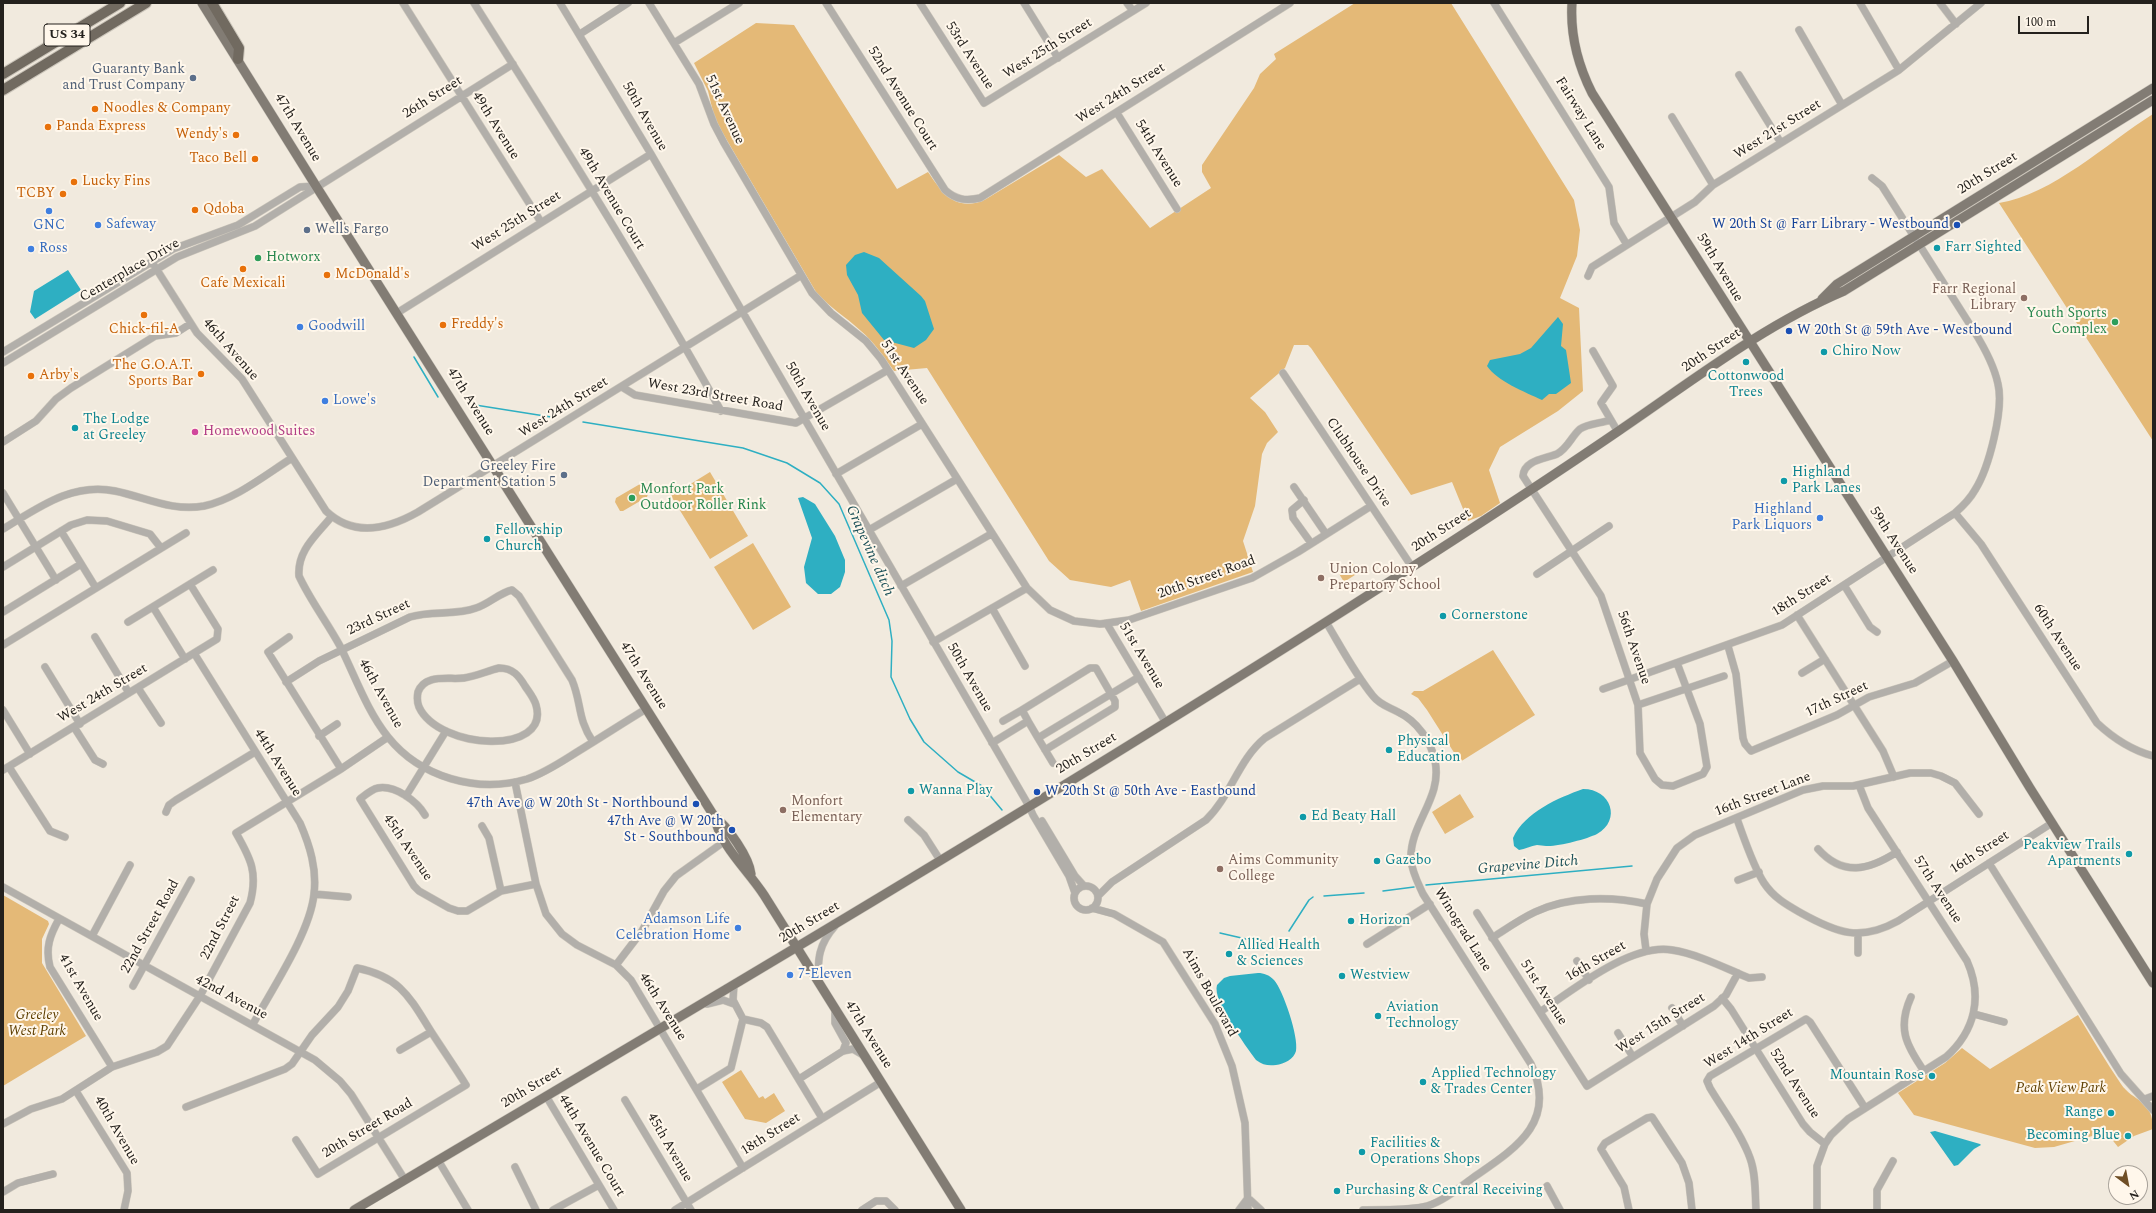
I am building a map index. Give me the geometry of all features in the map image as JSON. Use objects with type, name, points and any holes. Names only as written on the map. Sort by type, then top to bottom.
[{"type":"highway","name":"US 34","points":[[3,90],[146,3]]},
{"type":"highway","points":[[212,3],[239,48],[238,59]]},
{"type":"highway","name":"US 34","points":[[3,74],[119,4]]},
{"type":"main road","name":"47th Avenue","points":[[202,3],[714,816],[717,828],[725,841],[743,869],[751,874]]},
{"type":"main road","name":"59th Avenue","points":[[1572,3],[1572,28],[1576,55],[1589,87],[1672,217],[1749,343],[1953,661],[2052,823],[2153,983]]},
{"type":"main road","name":"20th Street","points":[[354,1210],[734,985],[1166,723],[1412,567],[1618,432],[1749,343],[1821,301],[1844,291],[1916,241],[2051,157],[2153,88]]},
{"type":"main road","name":"20th Street","points":[[2051,157],[2153,100]]},
{"type":"main road","name":"47th Avenue","points":[[714,816],[723,823],[749,864],[751,874],[961,1210]]},
{"type":"street","name":"49th Avenue","points":[[403,3],[541,222]]},
{"type":"street","name":"49th Avenue Court","points":[[474,3],[592,191],[686,348],[721,411]]},
{"type":"street","name":"50th Avenue","points":[[560,3],[651,154],[1033,815],[1070,876],[1075,893]]},
{"type":"street","points":[[580,34],[628,3]]},
{"type":"street","name":"51st Avenue","points":[[649,3],[699,84],[714,124],[800,276],[820,302],[866,340],[888,370],[1027,588],[1040,602],[1063,616],[1088,624],[1107,624],[1166,723]]},
{"type":"street","points":[[674,43],[739,3]]},
{"type":"street","name":"52nd Avenue Court","points":[[826,3],[945,190],[956,198],[964,200]]},
{"type":"street","name":"53rd Avenue","points":[[920,3],[984,103]]},
{"type":"street","points":[[1024,3],[1058,58]]},
{"type":"street","points":[[1127,3],[1133,11]]},
{"type":"street","name":"West 25th Street","points":[[984,103],[1146,3]]},
{"type":"street","name":"West 24th Street","points":[[964,200],[980,198],[1290,3]]},
{"type":"street","name":"Fairway Lane","points":[[1494,3],[1609,187],[1614,223],[1628,245]]},
{"type":"street","points":[[1860,3],[1899,70]]},
{"type":"street","points":[[1940,3],[1956,24]]},
{"type":"street","name":"West 21st Street","points":[[1588,276],[1592,267],[1695,202],[1713,185],[1899,70],[1981,3]]},
{"type":"street","points":[[1799,30],[1842,105]]},
{"type":"street","name":"26th Street","points":[[324,181],[512,64]]},
{"type":"street","points":[[1739,75],[1781,144]]},
{"type":"street","name":"54th Avenue","points":[[1117,113],[1177,209]]},
{"type":"street","points":[[1672,117],[1713,185]]},
{"type":"street","name":"West 25th Street","points":[[397,313],[651,154]]},
{"type":"street","name":"18th Street","points":[[1603,689],[1772,630],[1955,514],[1966,503],[1983,475],[1995,433],[1999,398],[1998,384],[1988,355],[1976,333],[1882,186],[1872,178]]},
{"type":"street","name":"Centerplace Drive","points":[[3,363],[156,269],[184,254],[216,243],[254,226],[324,181]]},
{"type":"street","name":"Centerplace Drive","points":[[3,352],[173,249],[238,225],[300,187],[316,186]]},
{"type":"street","name":"46th Avenue","points":[[152,262],[190,324],[242,379],[323,506],[332,516],[306,547],[298,566],[299,576],[342,650],[374,716],[388,736],[406,755],[424,767],[446,777],[473,784],[515,782],[536,884],[546,914],[562,934],[577,945],[616,965],[631,980],[661,1028],[743,1168]]},
{"type":"street","name":"West 24th Street","points":[[332,516],[353,527],[366,529],[382,528],[409,517],[686,348],[800,276]]},
{"type":"street","points":[[3,442],[36,421],[56,399],[71,388],[155,336],[176,333],[190,324]]},
{"type":"street","points":[[1593,351],[1613,386],[1601,403],[1618,432]]},
{"type":"street","points":[[804,419],[888,370]]},
{"type":"street","name":"Clubhouse Drive","points":[[1283,373],[1412,567]]},
{"type":"street","name":"West 23rd Street Road","points":[[622,387],[635,395],[721,411],[796,423],[804,419]]},
{"type":"street","points":[[1531,489],[1523,476],[1523,472],[1528,466],[1566,448],[1581,428],[1610,420]]},
{"type":"street","points":[[836,474],[922,424]]},
{"type":"street","points":[[3,529],[54,499],[85,490],[116,491],[161,505],[177,507],[204,506],[231,496],[292,458]]},
{"type":"street","points":[[869,530],[957,479]]},
{"type":"street","points":[[1294,487],[1326,534]]},
{"type":"street","name":"56th Avenue","points":[[1531,489],[1601,596],[1638,705],[1640,753],[1659,784],[1669,787],[1704,772],[1707,767],[1700,724],[1687,689]]},
{"type":"street","points":[[3,493],[56,580]]},
{"type":"street","points":[[1304,500],[1292,510],[1293,518],[1311,543]]},
{"type":"street","name":"20th Street Road","points":[[1107,624],[1129,620],[1252,578],[1371,506]]},
{"type":"street","name":"60th Avenue","points":[[1955,514],[1981,544],[2097,723],[2117,740],[2139,752],[2153,756]]},
{"type":"street","points":[[3,567],[71,525],[87,520],[107,521],[150,534],[161,548]]},
{"type":"street","points":[[1537,574],[1609,526]]},
{"type":"street","points":[[61,531],[96,588]]},
{"type":"street","points":[[3,645],[186,533]]},
{"type":"street","points":[[901,586],[992,534]]},
{"type":"street","points":[[3,612],[82,564]]},
{"type":"street","points":[[128,622],[213,570]]},
{"type":"street","name":"West 24th Street","points":[[6,768],[217,639],[218,629],[190,584]]},
{"type":"street","points":[[1844,585],[1870,627],[1877,632]]},
{"type":"street","points":[[933,642],[1027,588]]},
{"type":"street","name":"23rd Street","points":[[286,682],[342,650],[410,617],[422,613],[475,609],[512,590],[519,596],[572,680],[577,692],[580,716],[584,729],[593,742]]},
{"type":"street","points":[[153,607],[185,659]]},
{"type":"street","points":[[992,608],[1026,666]]},
{"type":"street","points":[[1797,615],[1886,755],[1894,777]]},
{"type":"street","points":[[1112,882],[1087,886],[1075,893],[1074,901],[1078,908],[1086,910],[1092,908],[1098,897],[1112,882],[1196,827],[1213,813],[1221,805],[1252,750],[1265,738],[1360,678],[1326,622]]},
{"type":"street","points":[[95,637],[129,693]]},
{"type":"street","points":[[289,638],[268,652],[341,769]]},
{"type":"street","name":"17th Street","points":[[1728,646],[1736,674],[1743,738],[1748,750],[1752,750],[1837,715],[1869,697],[1915,684],[1953,661]]},
{"type":"street","name":"44th Avenue","points":[[194,653],[287,802],[307,839],[313,864],[314,894],[305,927],[253,1024]]},
{"type":"street","points":[[1802,673],[1825,659]]},
{"type":"street","points":[[1677,663],[1687,689]]},
{"type":"street","points":[[45,667],[77,725],[94,760],[103,764]]},
{"type":"street","points":[[1003,721],[1094,667],[1096,668],[1116,700],[1115,706],[1045,750]]},
{"type":"street","points":[[499,668],[510,670],[520,678],[536,705],[536,718],[533,726],[527,732],[518,737],[498,742],[476,742],[456,736],[446,731],[428,719],[418,703],[420,689],[430,680],[463,678],[499,668]]},
{"type":"street","points":[[1638,705],[1724,676]]},
{"type":"street","points":[[1038,738],[1139,677]]},
{"type":"street","name":"Winograd Lane","points":[[1360,678],[1380,702],[1416,724],[1428,741],[1433,753],[1436,769],[1435,783],[1431,800],[1416,830],[1411,860],[1415,876],[1430,904],[1525,1054],[1538,1081],[1540,1097],[1535,1122],[1527,1135],[1496,1162],[1436,1203],[1418,1207],[1364,1210]]},
{"type":"street","points":[[138,688],[161,722]]},
{"type":"street","points":[[515,782],[552,768],[646,709]]},
{"type":"street","points":[[3,710],[30,754]]},
{"type":"street","points":[[1022,710],[1053,762]]},
{"type":"street","points":[[992,743],[1028,722]]},
{"type":"street","points":[[319,736],[336,724]]},
{"type":"street","points":[[425,815],[408,794],[446,731]]},
{"type":"street","name":"22nd Street","points":[[3,1124],[22,1112],[62,1099],[112,1067],[157,1052],[167,1046],[200,996],[250,903],[253,891],[253,870],[249,854],[236,834],[341,769],[388,736]]},
{"type":"street","points":[[166,812],[169,805],[176,800],[255,752]]},
{"type":"street","points":[[6,768],[50,831],[65,837]]},
{"type":"street","name":"16th Street Lane","points":[[1646,950],[1644,918],[1647,904],[1657,879],[1677,848],[1695,835],[1813,788],[1859,785],[1924,772],[1942,776],[1960,788],[1979,814]]},
{"type":"street","name":"57th Avenue","points":[[1825,1144],[1839,1126],[1946,1057],[1958,1045],[1965,1035],[1974,1014],[1976,992],[1971,970],[1929,901],[1868,808],[1859,785]]},
{"type":"street","name":"45th Avenue","points":[[408,794],[384,788],[376,789],[360,799],[419,891],[449,908],[464,911],[470,910],[501,891]]},
{"type":"street","name":"50th Avenue","points":[[1029,806],[1036,812],[1075,876],[1087,886]]},
{"type":"street","name":"16th Street","points":[[1737,819],[1759,872],[1768,889],[1783,903],[1825,927],[1846,933],[1858,934],[1874,932],[1888,927],[2052,823]]},
{"type":"street","points":[[908,820],[924,835],[940,860]]},
{"type":"street","points":[[482,826],[489,838],[501,891],[536,884]]},
{"type":"street","points":[[616,965],[642,931],[664,891],[676,876],[725,841]]},
{"type":"street","points":[[1818,849],[1827,859],[1841,866],[1854,868],[1874,865],[1897,852]]},
{"type":"street","points":[[1989,863],[2121,1074],[2145,1099],[2153,1110]]},
{"type":"street","points":[[92,936],[130,865]]},
{"type":"street","points":[[1738,880],[1759,872]]},
{"type":"street","name":"22nd Street Road","points":[[133,986],[191,880]]},
{"type":"street","points":[[1087,886],[1098,897]]},
{"type":"street","name":"42nd Avenue","points":[[3,887],[253,1024],[315,1060],[340,1081],[351,1094],[405,1180]]},
{"type":"street","points":[[26,900],[29,892]]},
{"type":"street","points":[[314,894],[348,897]]},
{"type":"street","name":"Aims Boulevard","points":[[1098,897],[1114,914]]},
{"type":"street","points":[[1492,938],[1534,912],[1563,903],[1611,899],[1647,904]]},
{"type":"street","points":[[1367,944],[1430,904]]},
{"type":"street","name":"Aims Boulevard","points":[[1092,908],[1114,914],[1163,942],[1215,1024],[1232,1066],[1244,1116],[1248,1210]]},
{"type":"street","name":"51st Avenue","points":[[1477,914],[1587,1086]]},
{"type":"street","name":"41st Avenue","points":[[59,919],[48,942],[47,956],[50,967],[112,1067]]},
{"type":"street","points":[[820,985],[818,964],[819,951],[827,935],[837,923]]},
{"type":"street","points":[[1858,934],[1858,953]]},
{"type":"street","name":"16th Street","points":[[1540,1012],[1626,957],[1646,950],[1672,950],[1749,978],[1762,977]]},
{"type":"street","points":[[1577,961],[1589,980]]},
{"type":"street","points":[[186,1107],[285,1069],[292,1064],[312,1034],[338,1007],[348,991],[357,968],[382,975],[403,990],[431,1032],[400,1050]]},
{"type":"street","name":"West 15th Street","points":[[1587,1086],[1682,1026],[1722,998],[1738,973]]},
{"type":"street","points":[[696,1089],[731,1068],[743,1019],[734,1004],[732,996],[734,985]]},
{"type":"street","points":[[1911,997],[1906,1007],[1904,1030],[1910,1051],[1924,1071]]},
{"type":"street","name":"52nd Avenue","points":[[1722,998],[1731,1009],[1804,1124],[1810,1132],[1825,1144]]},
{"type":"street","points":[[693,1009],[714,1001],[728,1001],[734,1004]]},
{"type":"street","points":[[834,1008],[835,1023],[846,1042],[843,1051]]},
{"type":"street","points":[[1672,1008],[1682,1026]]},
{"type":"street","points":[[1974,1014],[2004,1022]]},
{"type":"street","points":[[743,1019],[761,1023],[767,1027],[822,1118]]},
{"type":"street","name":"West 14th Street","points":[[1756,1210],[1754,1180],[1750,1158],[1707,1081],[1710,1076],[1806,1019],[1810,1022],[1865,1108]]},
{"type":"street","name":"20th Street Road","points":[[296,1140],[318,1174],[466,1084],[431,1032]]},
{"type":"street","points":[[1618,1033],[1633,1057]]},
{"type":"street","points":[[799,1079],[843,1051],[853,1049],[865,1056]]},
{"type":"street","name":"18th Street","points":[[676,1210],[881,1082]]},
{"type":"street","name":"40th Avenue","points":[[76,1091],[127,1173],[128,1191],[124,1210]]},
{"type":"street","name":"44th Avenue Court","points":[[546,1096],[614,1210]]},
{"type":"street","points":[[2145,1099],[2153,1096]]},
{"type":"street","name":"45th Avenue","points":[[625,1100],[691,1210]]},
{"type":"street","points":[[1629,1210],[1624,1187],[1601,1149],[1605,1143],[1647,1118],[1652,1117],[1684,1167],[1689,1183],[1692,1210]]},
{"type":"street","points":[[1817,1210],[1817,1166],[1825,1144]]},
{"type":"street","points":[[438,1160],[468,1210]]},
{"type":"street","points":[[1877,1210],[1876,1190],[1893,1161]]},
{"type":"street","points":[[515,1166],[536,1210]]},
{"type":"street","points":[[3,1192],[18,1183],[53,1174]]},
{"type":"street","points":[[553,1210],[598,1184]]},
{"type":"street","points":[[1547,1186],[1560,1210]]},
{"type":"street","points":[[1239,1210],[1248,1198],[1261,1210]]},
{"type":"street","points":[[862,1210],[876,1201],[886,1201],[895,1210]]},
{"type":"green space","points":[[1355,3],[1451,3],[1574,200],[1580,230],[1577,256],[1560,298],[1579,308],[1583,391],[1558,411],[1500,447],[1489,470],[1500,503],[1481,516],[1468,521],[1452,482],[1411,495],[1311,348],[1308,345],[1294,345],[1285,368],[1250,398],[1265,412],[1278,432],[1267,443],[1262,454],[1255,506],[1243,541],[1253,572],[1141,611],[1130,580],[1111,587],[1070,580],[1049,561],[927,368],[894,371],[866,335],[816,292],[722,132],[714,116],[708,91],[694,63],[756,23],[794,25],[897,189],[928,172],[945,194],[952,199],[967,204],[976,203],[986,199],[1059,155],[1086,177],[1102,169],[1150,228],[1211,188],[1202,172],[1202,165],[1254,88],[1260,74],[1276,59],[1274,54]]},
{"type":"green space","name":"Youth Sports Complex","points":[[2153,114],[2153,441],[1999,203],[2019,198],[2039,190],[2059,179]]},
{"type":"green space","points":[[710,472],[748,536],[710,559],[671,496]]},
{"type":"green space","name":"Monfort Park Outdoor Roller Rink","points":[[640,484],[644,485],[648,494],[647,497],[623,511],[620,511],[615,502],[616,498]]},
{"type":"green space","points":[[753,543],[791,607],[753,630],[714,567]]},
{"type":"green space","points":[[1352,563],[1358,573],[1344,582],[1338,572]]},
{"type":"green space","points":[[1493,650],[1535,715],[1460,762],[1427,710],[1418,698],[1411,694],[1414,691],[1423,691]]},
{"type":"green space","points":[[1460,794],[1474,817],[1445,834],[1432,812]]},
{"type":"green space","name":"Greeley West Park","points":[[3,895],[48,921],[49,924],[42,939],[42,963],[86,1036],[3,1086]]},
{"type":"green space","name":"Peak View Park","points":[[2078,1015],[2104,1059],[2121,1084],[2126,1090],[2142,1102],[2150,1112],[2153,1129],[2134,1136],[2118,1147],[2106,1132],[2054,1147],[2035,1148],[1914,1115],[1898,1093],[1945,1063],[1962,1048],[1990,1069]]},
{"type":"green space","points":[[741,1070],[759,1098],[763,1096],[765,1099],[774,1093],[785,1111],[766,1123],[745,1119],[722,1082]]},
{"type":"water","points":[[864,252],[879,258],[925,301],[934,329],[926,340],[914,348],[884,340],[862,313],[858,295],[847,275],[846,265],[855,255]]},
{"type":"water","points":[[68,270],[81,290],[35,319],[30,312],[34,291]]},
{"type":"water","points":[[1558,317],[1563,324],[1561,346],[1566,350],[1571,383],[1556,394],[1549,394],[1542,400],[1497,377],[1487,366],[1490,360],[1520,354],[1531,348]]},
{"type":"water","points":[[803,497],[815,504],[835,536],[845,560],[845,572],[840,587],[831,594],[818,594],[806,583],[804,567],[812,538],[798,498]]},
{"type":"water","points":[[1583,789],[1593,790],[1601,794],[1610,806],[1611,814],[1605,828],[1592,836],[1564,844],[1551,846],[1537,845],[1519,850],[1514,846],[1513,838],[1518,829],[1534,813],[1563,797]]},
{"type":"water","points":[[1258,973],[1268,976],[1278,985],[1293,1025],[1296,1044],[1295,1054],[1291,1059],[1279,1064],[1266,1065],[1256,1060],[1231,1023],[1220,1002],[1217,992],[1217,985],[1224,978]]},
{"type":"water","points":[[1935,1131],[1981,1145],[1974,1149],[1958,1165],[1954,1166],[1930,1132]]},
{"type":"waterway","name":"Grapevine ditch","points":[[414,357],[438,397]]},
{"type":"waterway","name":"Grapevine ditch","points":[[469,404],[551,417]]},
{"type":"waterway","name":"Grapevine ditch","points":[[583,422],[743,448],[787,463],[820,483],[839,504],[889,620],[892,641],[891,677],[910,719],[924,742],[958,772],[982,786],[1002,810]]},
{"type":"waterway","name":"Grapevine Ditch","points":[[1426,885],[1632,866]]},
{"type":"waterway","name":"Grapevine ditch","points":[[1383,891],[1414,887]]},
{"type":"waterway","name":"Grapevine ditch","points":[[1324,896],[1364,893]]},
{"type":"waterway","name":"Grapevine ditch","points":[[1289,931],[1309,900],[1313,897]]},
{"type":"waterway","name":"Grapevine ditch","points":[[1220,933],[1246,939],[1254,937],[1262,941]]},
{"type":"place","name":"Guaranty Bank and Trust Company","points":[[193,78]]},
{"type":"place","name":"Noodles & Company","points":[[95,109]]},
{"type":"place","name":"Panda Express","points":[[48,127]]},
{"type":"place","name":"Wendy's","points":[[236,135]]},
{"type":"place","name":"Taco Bell","points":[[255,159]]},
{"type":"place","name":"Lucky Fins","points":[[74,182]]},
{"type":"place","name":"TCBY","points":[[63,194]]},
{"type":"place","name":"Qdoba","points":[[195,210]]},
{"type":"place","name":"GNC","points":[[49,211]]},
{"type":"place","name":"Safeway","points":[[98,225]]},
{"type":"place","name":"W 20th St @ Farr Library - Westbound","points":[[1957,225]]},
{"type":"place","name":"Wells Fargo","points":[[307,230]]},
{"type":"place","name":"Farr Sighted","points":[[1937,248]]},
{"type":"place","name":"Ross","points":[[31,249]]},
{"type":"place","name":"Hotworx","points":[[258,258]]},
{"type":"place","name":"Cafe Mexicali","points":[[243,269]]},
{"type":"place","name":"McDonald's","points":[[327,275]]},
{"type":"place","name":"Farr Regional Library","points":[[2024,298]]},
{"type":"place","name":"Chick-fil-A","points":[[144,315]]},
{"type":"place","name":"Youth Sports Complex","points":[[2115,322]]},
{"type":"place","name":"Freddy's","points":[[443,325]]},
{"type":"place","name":"Goodwill","points":[[300,327]]},
{"type":"place","name":"W 20th St @ 59th Ave - Westbound","points":[[1789,331]]},
{"type":"place","name":"Chiro Now","points":[[1824,352]]},
{"type":"place","name":"Cottonwood Trees","points":[[1746,362]]},
{"type":"place","name":"The G.O.A.T. Sports Bar","points":[[201,374]]},
{"type":"place","name":"Arby's","points":[[31,376]]},
{"type":"place","name":"Lowe's","points":[[325,401]]},
{"type":"place","name":"The Lodge at Greeley","points":[[75,428]]},
{"type":"place","name":"Homewood Suites","points":[[195,432]]},
{"type":"place","name":"Greeley Fire Department Station 5","points":[[564,475]]},
{"type":"place","name":"Highland Park Lanes","points":[[1784,481]]},
{"type":"place","name":"Monfort Park Outdoor Roller Rink","points":[[632,498]]},
{"type":"place","name":"Highland Park Liquors","points":[[1820,518]]},
{"type":"place","name":"Fellowship Church","points":[[487,539]]},
{"type":"place","name":"Union Colony Prepartory School","points":[[1321,578]]},
{"type":"place","name":"Cornerstone","points":[[1443,616]]},
{"type":"place","name":"Physical Education","points":[[1389,750]]},
{"type":"place","name":"Wanna Play","points":[[911,791]]},
{"type":"place","name":"W 20th St @ 50th Ave - Eastbound","points":[[1037,792]]},
{"type":"place","name":"47th Ave @ W 20th St - Northbound","points":[[696,804]]},
{"type":"place","name":"Monfort Elementary","points":[[783,810]]},
{"type":"place","name":"Ed Beaty Hall","points":[[1303,817]]},
{"type":"place","name":"47th Ave @ W 20th St - Southbound","points":[[732,830]]},
{"type":"place","name":"Peakview Trails Apartments","points":[[2129,854]]},
{"type":"place","name":"Gazebo","points":[[1377,861]]},
{"type":"place","name":"Aims Community College","points":[[1220,869]]},
{"type":"place","name":"Horizon","points":[[1351,921]]},
{"type":"place","name":"Adamson Life Celebration Home","points":[[738,928]]},
{"type":"place","name":"Allied Health & Sciences","points":[[1229,954]]},
{"type":"place","name":"7-Eleven","points":[[790,975]]},
{"type":"place","name":"Westview","points":[[1342,976]]},
{"type":"place","name":"Aviation Technology","points":[[1378,1016]]},
{"type":"place","name":"Mountain Rose","points":[[1932,1076]]},
{"type":"place","name":"Applied Technology & Trades Center","points":[[1423,1082]]},
{"type":"place","name":"Range","points":[[2111,1113]]},
{"type":"place","name":"Becoming Blue","points":[[2128,1136]]},
{"type":"place","name":"Facilities & Operations Shops","points":[[1362,1152]]},
{"type":"place","name":"Purchasing & Central Receiving","points":[[1337,1191]]}]
